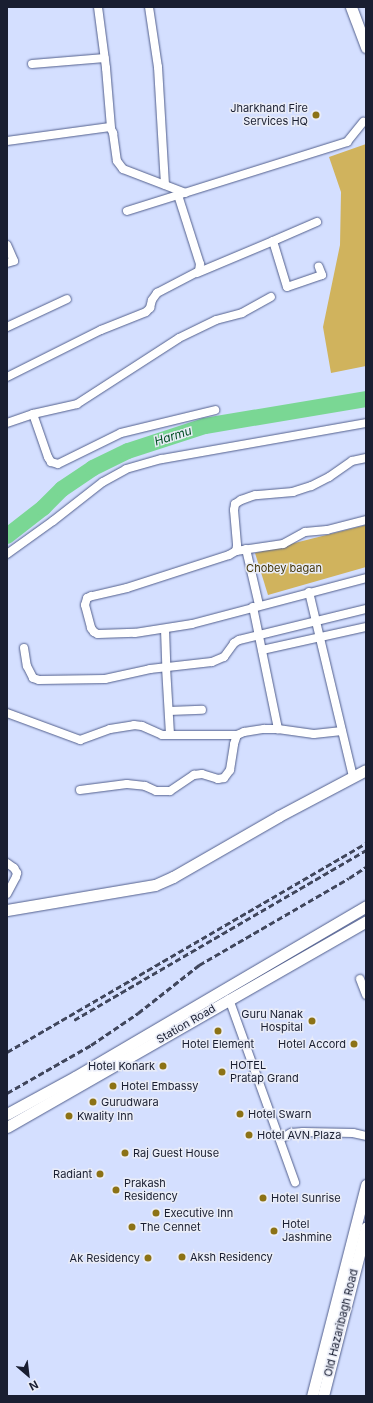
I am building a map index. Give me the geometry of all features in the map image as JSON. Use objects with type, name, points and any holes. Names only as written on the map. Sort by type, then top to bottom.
[{"type":"street","points":[[98,7],[105,58],[111,128],[119,166],[165,185],[182,194],[200,264],[200,268],[197,273]]},
{"type":"street","points":[[149,7],[158,67],[165,185]]},
{"type":"street","points":[[350,7],[366,47]]},
{"type":"street","points":[[357,7],[366,26]]},
{"type":"street","points":[[357,7],[366,35]]},
{"type":"street","points":[[32,64],[105,58]]},
{"type":"street","points":[[127,211],[347,142],[362,122]]},
{"type":"street","points":[[7,139],[105,127],[111,128]]},
{"type":"street","points":[[7,377],[101,330],[146,312],[150,308],[152,300],[157,293],[197,273],[317,222]]},
{"type":"street","points":[[273,241],[287,287],[322,275],[319,267]]},
{"type":"street","points":[[7,245],[14,260],[7,263]]},
{"type":"street","points":[[7,423],[33,414],[76,404],[179,338],[216,320],[242,313],[271,297]]},
{"type":"street","points":[[7,327],[67,298]]},
{"type":"street","points":[[33,414],[48,457],[51,462],[58,464],[121,434],[215,410]]},
{"type":"street","points":[[7,554],[103,482],[132,467],[162,459],[366,423]]},
{"type":"street","points":[[236,551],[237,546],[234,510],[236,504],[241,500],[255,495],[293,492],[311,486],[329,477],[352,461],[366,458]]},
{"type":"street","points":[[366,520],[327,530],[305,532],[283,544],[236,551],[216,560],[127,588],[91,596],[86,602],[91,628],[98,634],[129,634],[192,624],[309,592],[366,580]]},
{"type":"street","points":[[246,549],[256,606],[259,635],[278,729]]},
{"type":"street","points":[[309,592],[353,777]]},
{"type":"street","points":[[24,648],[30,673],[33,678],[39,680],[105,679],[166,667],[218,660],[228,653],[234,643],[259,635],[366,609]]},
{"type":"street","points":[[262,650],[366,627]]},
{"type":"street","points":[[165,629],[170,735]]},
{"type":"street","points":[[169,711],[202,710]]},
{"type":"street","points":[[7,714],[80,740],[110,729],[134,725],[142,726],[158,734],[170,735],[238,735],[252,730],[278,729],[314,734],[342,731]]},
{"type":"street","points":[[80,790],[127,784],[145,786],[156,791],[164,791],[176,788],[194,775],[210,776],[218,779],[224,778],[230,770],[234,744],[238,735]]},
{"type":"street","points":[[7,910],[155,885],[173,877],[279,816],[366,770]]},
{"type":"street","points":[[7,863],[14,868],[17,873],[7,894]]},
{"type":"street","points":[[7,1114],[75,1077],[366,906]]},
{"type":"street","name":"Station Road","points":[[7,1127],[366,921]]},
{"type":"street","points":[[360,979],[366,995]]},
{"type":"street","points":[[229,999],[295,1182]]},
{"type":"street","points":[[280,1139],[291,1133],[303,1132],[353,1133],[366,1136]]},
{"type":"street","points":[[312,1396],[366,1185]]},
{"type":"street","points":[[316,1396],[366,1198]]},
{"type":"street","name":"Old Hazaribagh Road","points":[[323,1396],[366,1227]]},
{"type":"street","points":[[326,1396],[366,1246]]},
{"type":"green space","points":[[366,144],[366,366],[331,373],[323,327],[340,245],[341,192],[329,157]]},
{"type":"green space","name":"Chobey bagan","points":[[366,525],[366,567],[268,595],[255,553]]},
{"type":"waterway","name":"Harmu","points":[[7,536],[43,508],[62,489],[93,468],[128,451],[205,426],[366,399]]},
{"type":"railway","points":[[7,1052],[366,843]]},
{"type":"railway","points":[[74,1020],[366,850]]},
{"type":"railway","points":[[7,1093],[91,1045],[138,1013],[199,965],[366,867]]},
{"type":"place","name":"Jharkhand Fire Services HQ","points":[[316,115]]},
{"type":"place","name":"Guru Nanak Hospital","points":[[312,1021]]},
{"type":"place","name":"Hotel Element","points":[[218,1031]]},
{"type":"place","name":"Hotel Accord","points":[[354,1044]]},
{"type":"place","name":"Hotel Konark","points":[[163,1066]]},
{"type":"place","name":"HOTEL Pratap Grand","points":[[222,1072]]},
{"type":"place","name":"Hotel Embassy","points":[[113,1086]]},
{"type":"place","name":"Gurudwara","points":[[93,1102]]},
{"type":"place","name":"Hotel Swarn","points":[[240,1114]]},
{"type":"place","name":"Kwality Inn","points":[[69,1116]]},
{"type":"place","name":"Hotel AVN Plaza","points":[[249,1135]]},
{"type":"place","name":"Raj Guest House","points":[[125,1153]]},
{"type":"place","name":"Radiant","points":[[100,1174]]},
{"type":"place","name":"Prakash Residency","points":[[116,1190]]},
{"type":"place","name":"Hotel Sunrise","points":[[263,1198]]},
{"type":"place","name":"Executive Inn","points":[[156,1213]]},
{"type":"place","name":"The Cennet","points":[[132,1227]]},
{"type":"place","name":"Hotel Jashmine","points":[[274,1231]]},
{"type":"place","name":"Aksh Residency","points":[[182,1257]]},
{"type":"place","name":"Ak Residency","points":[[148,1258]]}]
